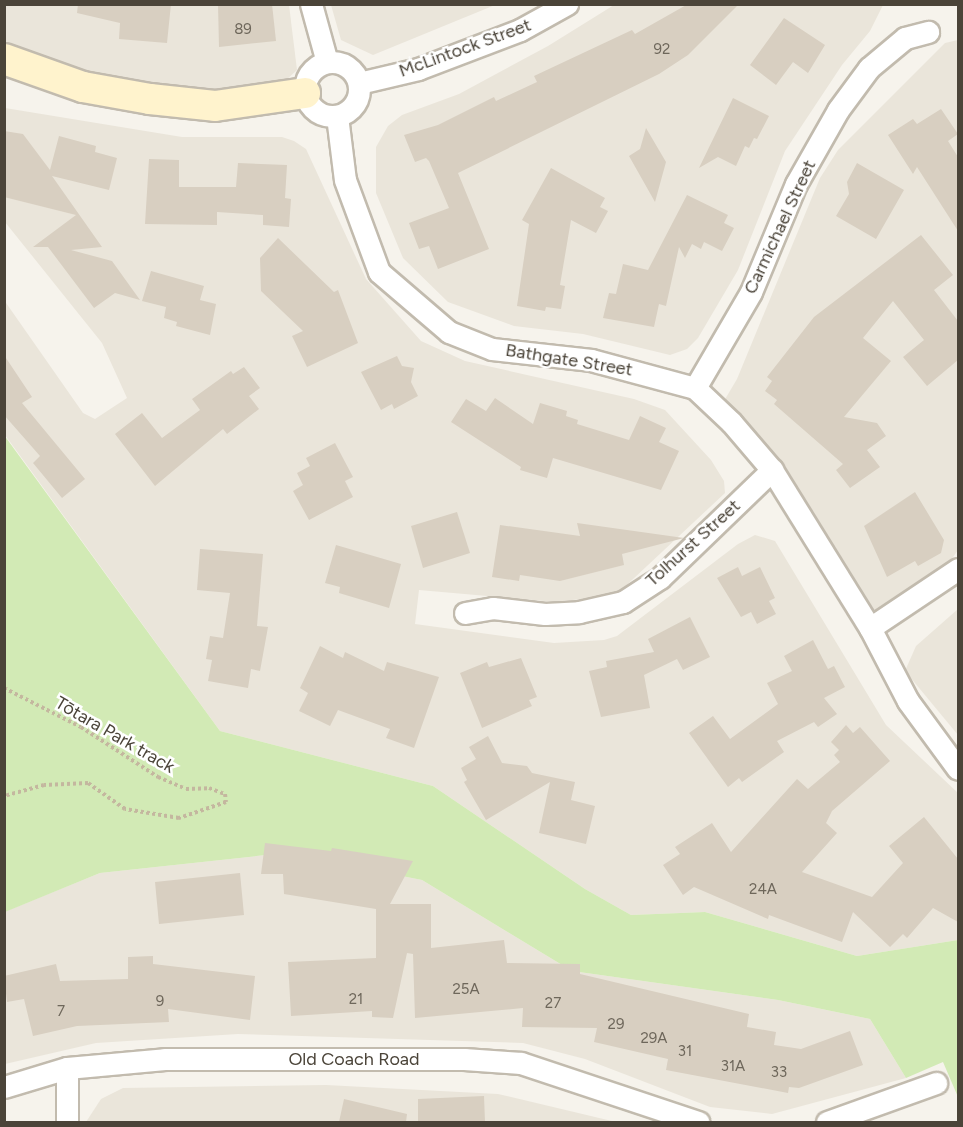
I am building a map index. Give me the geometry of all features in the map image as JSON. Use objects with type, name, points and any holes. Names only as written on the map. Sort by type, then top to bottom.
[{"type":"street","points":[[311,4],[327,62]]},
{"type":"street","name":"McLintock Street","points":[[359,83],[418,69],[520,30],[567,4]]},
{"type":"street","name":"Carmichael Street","points":[[694,388],[751,292],[796,184],[838,110],[869,68],[905,38],[928,32]]},
{"type":"street","points":[[4,59],[83,87],[150,99],[214,106],[305,93]]},
{"type":"street","points":[[327,62],[350,68],[359,83],[352,108],[337,116],[312,109],[305,93],[307,77],[327,62]]},
{"type":"street","name":"Bathgate Street","points":[[337,116],[345,180],[379,272],[448,332],[492,349],[591,360],[694,388],[731,422],[772,470],[870,628],[908,701],[958,768]]},
{"type":"street","name":"Tolhurst Street","points":[[465,613],[493,608],[545,614],[579,612],[623,602],[660,578],[772,470]]},
{"type":"street","points":[[870,628],[958,569]]},
{"type":"street","name":"Old Coach Road","points":[[4,1087],[67,1068],[165,1059],[521,1063],[698,1122]]},
{"type":"street","points":[[67,1068],[67,1122]]},
{"type":"street","points":[[827,1122],[936,1083]]},
{"type":"path","name":"Tōtara Park track","points":[[4,688],[81,727],[158,777],[186,789],[209,788],[225,794],[226,802],[178,818],[125,809],[88,783],[44,785],[4,796]]},
{"type":"shaded area","points":[[331,4],[495,5],[373,55],[341,40]]},
{"type":"shaded area","points":[[4,5],[289,5],[297,70],[283,83],[263,90],[180,88],[83,74],[5,51]]},
{"type":"shaded area","points":[[614,5],[883,5],[870,31],[842,65],[785,151],[738,270],[698,338],[687,349],[670,355],[583,334],[514,326],[448,302],[403,258],[376,193],[376,147],[388,126],[402,115],[459,94],[548,46]]},
{"type":"shaded area","points":[[958,40],[958,550],[946,567],[892,609],[873,611],[856,601],[725,418],[724,401],[737,379],[820,178],[838,150],[945,43]]},
{"type":"shaded area","points":[[5,108],[182,137],[282,137],[294,141],[306,149],[366,279],[421,341],[465,361],[634,399],[665,410],[711,460],[724,481],[725,493],[616,595],[555,602],[419,590],[415,624],[554,643],[604,640],[617,636],[738,544],[755,535],[775,541],[886,725],[958,793],[958,940],[857,956],[705,912],[631,915],[585,889],[433,786],[220,731],[5,435],[4,300],[83,413],[95,419],[127,398],[102,343],[5,222]]},
{"type":"shaded area","points":[[958,609],[958,735],[905,671],[916,646]]},
{"type":"shaded area","points":[[285,853],[422,880],[572,971],[778,1000],[870,1019],[906,1078],[772,1114],[710,1107],[585,1059],[523,1043],[238,1034],[96,1043],[5,1064],[4,912],[100,873]]},
{"type":"shaded area","points":[[326,1085],[498,1094],[616,1122],[86,1122],[101,1099],[123,1088]]},
{"type":"green space","points":[[4,435],[220,731],[433,786],[585,889],[631,915],[705,912],[857,956],[958,940],[958,1097],[943,1062],[906,1078],[870,1019],[778,1000],[572,971],[422,880],[285,853],[100,873],[5,912]]},
{"type":"building","points":[[78,4],[171,4],[167,43],[119,39],[120,23],[77,13]]},
{"type":"building","points":[[218,4],[272,4],[276,41],[219,47]]},
{"type":"building","points":[[688,4],[739,4],[688,55],[659,74],[458,173],[489,249],[438,269],[429,246],[419,249],[409,223],[449,208],[429,161],[426,158],[415,162],[404,135],[438,125],[494,97],[496,101],[537,82],[534,76],[632,30],[635,34]]},
{"type":"building","points":[[784,18],[825,45],[808,73],[793,62],[776,85],[750,65]]},
{"type":"building","points":[[733,98],[769,116],[757,139],[754,138],[749,148],[745,146],[736,166],[718,157],[699,168]]},
{"type":"building","points":[[941,109],[958,134],[948,141],[958,157],[958,231],[917,167],[913,174],[888,135],[913,119],[917,124]]},
{"type":"building","points":[[646,128],[666,162],[655,202],[629,156],[640,149]]},
{"type":"building","points":[[4,131],[23,134],[50,170],[59,136],[96,146],[95,152],[117,158],[109,190],[52,176],[102,247],[71,250],[112,261],[140,300],[115,293],[94,308],[48,247],[33,247],[76,215],[4,197]]},
{"type":"building","points":[[149,159],[179,160],[179,187],[236,187],[238,163],[287,165],[285,198],[291,199],[289,227],[263,225],[263,215],[217,212],[217,225],[145,224]]},
{"type":"building","points":[[857,163],[904,190],[876,239],[836,216],[849,194],[847,182]]},
{"type":"building","points":[[551,168],[605,198],[600,207],[608,211],[596,233],[571,220],[560,285],[565,286],[561,309],[546,307],[545,311],[517,306],[529,224],[522,220]]},
{"type":"building","points":[[687,195],[728,215],[724,223],[734,228],[722,251],[704,242],[701,249],[692,244],[685,258],[679,247],[666,306],[659,304],[654,327],[603,318],[609,293],[616,294],[623,264],[648,270]]},
{"type":"building","points":[[921,235],[953,275],[934,290],[958,321],[958,360],[927,386],[903,357],[924,340],[893,301],[863,338],[891,361],[844,417],[877,423],[886,436],[867,450],[880,467],[850,488],[836,470],[843,464],[774,404],[777,400],[765,391],[772,381],[767,377],[814,317]]},
{"type":"building","points":[[278,238],[334,292],[338,290],[358,343],[307,367],[292,336],[303,331],[261,291],[260,258]]},
{"type":"building","points":[[151,271],[204,286],[200,300],[216,304],[210,335],[176,326],[177,322],[164,318],[166,307],[142,301]]},
{"type":"building","points":[[4,355],[32,397],[22,403],[85,479],[62,498],[33,463],[40,456],[4,415]]},
{"type":"building","points":[[397,356],[402,366],[414,368],[411,382],[418,396],[394,409],[392,404],[381,410],[361,372]]},
{"type":"building","points":[[244,367],[260,388],[249,396],[259,409],[227,434],[223,429],[155,486],[115,434],[142,413],[162,438],[200,410],[192,399],[231,371],[233,374]]},
{"type":"building","points":[[495,398],[533,424],[540,403],[567,411],[566,416],[578,420],[577,424],[629,440],[640,416],[666,428],[659,442],[679,451],[661,490],[553,458],[547,478],[520,470],[521,467],[451,422],[466,399],[486,411]]},
{"type":"building","points":[[335,443],[353,477],[345,481],[353,497],[309,520],[293,491],[303,485],[297,473],[310,466],[306,458]]},
{"type":"building","points":[[915,492],[944,540],[941,553],[918,566],[915,561],[887,577],[864,526]]},
{"type":"building","points":[[457,512],[470,553],[423,568],[411,526]]},
{"type":"building","points":[[577,523],[684,538],[622,554],[624,565],[560,581],[520,575],[519,581],[492,577],[500,525],[580,536]]},
{"type":"building","points":[[336,545],[401,564],[389,608],[339,593],[340,587],[325,583]]},
{"type":"building","points":[[200,549],[263,554],[257,626],[268,627],[260,671],[251,669],[248,688],[208,681],[212,660],[206,659],[210,636],[223,638],[230,593],[197,590]]},
{"type":"building","points":[[738,567],[742,576],[760,567],[775,598],[769,601],[776,614],[757,624],[751,612],[741,617],[717,578]]},
{"type":"building","points":[[690,617],[710,657],[683,670],[677,659],[644,675],[650,708],[601,717],[589,671],[607,667],[606,661],[654,652],[648,639]]},
{"type":"building","points":[[813,640],[828,669],[834,666],[845,687],[824,698],[837,714],[818,727],[814,722],[777,741],[784,752],[742,782],[739,778],[728,787],[689,733],[713,716],[730,739],[778,704],[767,683],[792,671],[784,656]]},
{"type":"building","points":[[320,646],[343,658],[345,652],[384,671],[387,662],[439,677],[414,748],[386,738],[390,729],[338,710],[330,726],[299,711],[308,693],[300,688]]},
{"type":"building","points":[[521,658],[537,697],[529,700],[532,706],[482,728],[460,673],[487,662],[489,667]]},
{"type":"building","points":[[846,725],[853,733],[860,727],[890,761],[832,811],[826,823],[837,833],[802,872],[872,897],[903,863],[889,846],[924,817],[958,859],[958,922],[933,908],[907,938],[903,934],[890,947],[853,912],[842,942],[769,915],[768,919],[694,887],[683,895],[663,865],[680,854],[675,847],[712,823],[731,852],[797,779],[808,789],[840,762],[834,755],[839,750],[831,742]]},
{"type":"building","points":[[488,736],[502,763],[527,766],[532,773],[575,782],[571,800],[595,806],[586,844],[539,833],[550,782],[486,820],[464,782],[467,780],[461,768],[476,759],[469,747]]},
{"type":"building","points":[[265,843],[331,851],[332,848],[413,861],[390,904],[431,904],[431,948],[504,940],[507,963],[580,964],[580,974],[749,1014],[747,1027],[776,1032],[774,1045],[801,1049],[850,1031],[863,1065],[799,1088],[789,1087],[788,1093],[666,1070],[668,1059],[594,1042],[597,1028],[522,1027],[523,1008],[415,1018],[413,954],[407,953],[393,1018],[372,1017],[372,1011],[291,1016],[288,962],[376,958],[376,909],[284,894],[283,874],[261,874]]},
{"type":"building","points":[[240,873],[244,915],[159,924],[155,882]]},
{"type":"building","points":[[153,956],[153,964],[255,976],[250,1020],[168,1009],[169,1022],[77,1026],[33,1036],[24,999],[7,1002],[4,976],[56,964],[60,981],[128,979],[128,957]]},
{"type":"building","points":[[484,1096],[485,1122],[418,1122],[418,1099]]},
{"type":"building","points":[[344,1099],[407,1114],[406,1122],[339,1122]]}]
